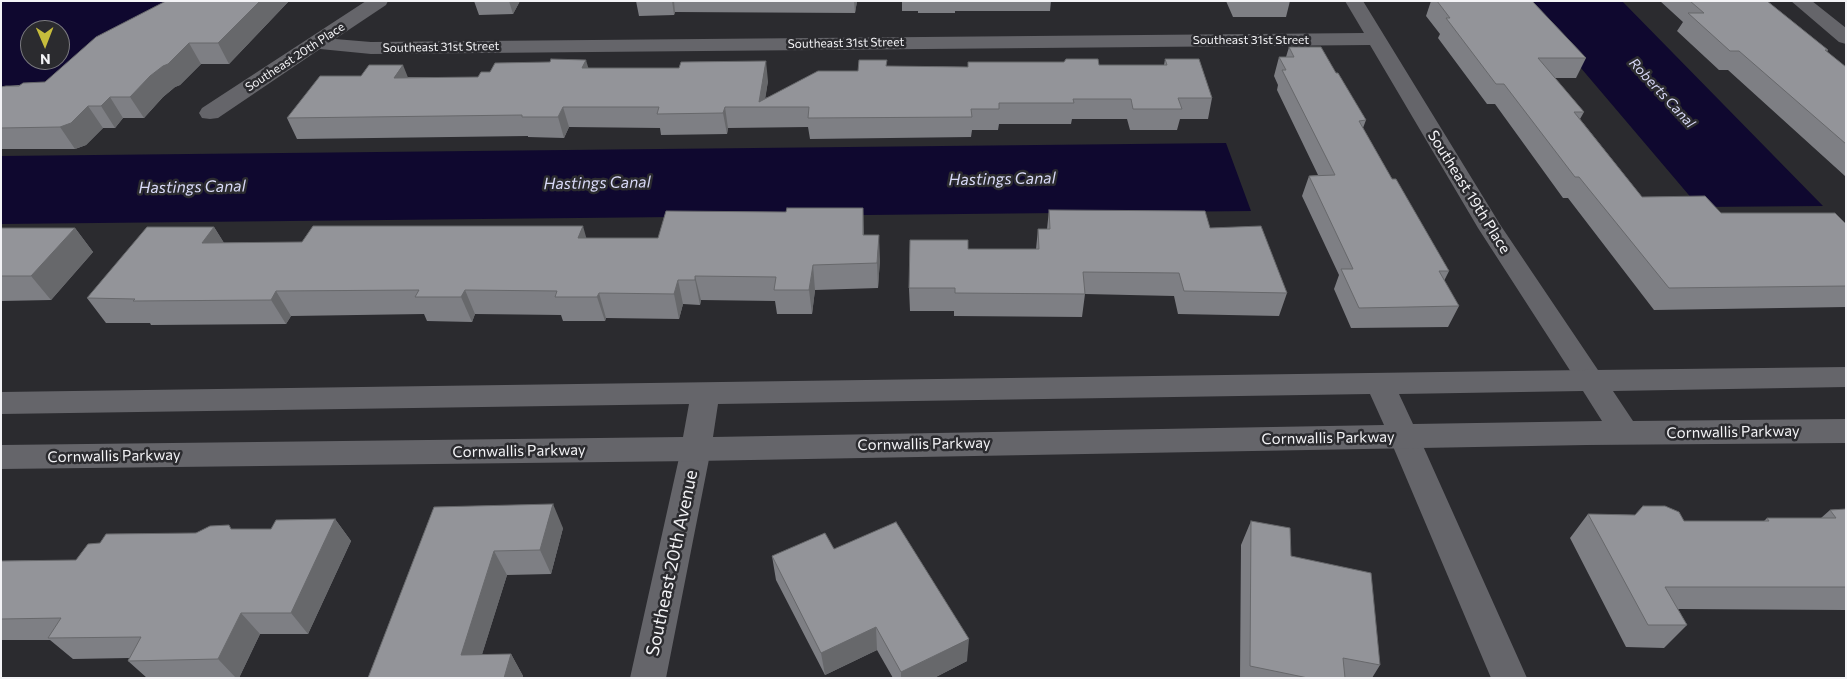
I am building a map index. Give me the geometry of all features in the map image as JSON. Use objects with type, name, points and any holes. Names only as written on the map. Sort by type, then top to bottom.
[{"type":"street","name":"Southeast 20th Place","points":[[210,113],[379,1]]},
{"type":"street","name":"Southeast 19th Place","points":[[1354,1],[1490,228],[1625,433]]},
{"type":"street","points":[[1800,1],[1846,38]]},
{"type":"street","name":"Southeast 31st Street","points":[[316,43],[371,48],[1376,39]]},
{"type":"street","points":[[1,403],[1846,377]]},
{"type":"street","points":[[1379,383],[1509,678]]},
{"type":"street","name":"Southeast 20th Avenue","points":[[648,678],[696,449],[705,394]]},
{"type":"street","name":"Cornwallis Parkway","points":[[1,457],[696,449],[1846,430]]},
{"type":"water","points":[[1,1],[190,1],[70,68],[70,20],[20,20],[20,70],[66,70],[1,106]]},
{"type":"water","name":"Roberts Canal","points":[[1524,1],[1622,1],[1823,206],[1699,207]]},
{"type":"water","name":"Hastings Canal","points":[[1226,143],[1251,211],[1,224],[1,156]]},
{"type":"building","points":[[166,1],[260,1],[218,43],[189,43],[168,64],[150,76],[130,97],[110,97],[101,106],[88,106],[71,123],[60,127],[1,128],[1,87],[45,82],[59,70],[70,70],[70,60],[96,37]]},
{"type":"building","points":[[1437,1],[1532,1],[1586,58],[1538,58],[1584,112],[1574,112],[1642,197],[1705,196],[1721,213],[1835,213],[1846,224],[1846,286],[1669,288],[1579,177],[1575,177],[1504,84],[1496,84],[1446,18],[1450,18]]},
{"type":"building","points":[[1690,1],[1767,1],[1828,50],[1825,50],[1846,67],[1846,144],[1739,51],[1730,51],[1688,13],[1704,13]]},
{"type":"building","points":[[1289,47],[1321,47],[1366,120],[1359,121],[1392,179],[1396,179],[1449,271],[1439,271],[1459,306],[1359,308],[1341,269],[1353,269],[1309,176],[1335,175],[1282,70],[1286,70],[1279,57],[1294,57]]},
{"type":"building","points":[[551,59],[586,60],[582,68],[679,68],[681,62],[766,61],[759,102],[818,71],[858,71],[859,60],[887,60],[886,66],[968,67],[968,62],[1064,62],[1066,59],[1098,59],[1099,65],[1167,65],[1165,59],[1199,59],[1212,98],[1178,98],[1182,109],[1133,109],[1131,99],[1073,99],[1074,103],[999,103],[999,109],[971,109],[972,117],[808,118],[809,107],[725,107],[723,113],[657,114],[659,107],[563,107],[558,117],[522,117],[522,115],[287,118],[320,76],[361,76],[369,65],[403,65],[394,78],[478,77],[481,72],[490,72],[495,63],[550,62]]},
{"type":"building","points":[[787,208],[863,208],[863,235],[879,235],[877,263],[813,265],[809,290],[774,290],[776,277],[695,276],[695,280],[678,280],[674,294],[599,293],[597,297],[555,297],[557,291],[465,290],[461,297],[415,297],[419,290],[276,291],[271,300],[133,301],[135,299],[87,298],[147,227],[214,227],[202,243],[302,242],[313,226],[583,226],[578,238],[658,238],[666,211],[786,212]]},
{"type":"building","points":[[1049,210],[1205,211],[1210,228],[1261,226],[1287,293],[1184,291],[1179,273],[1083,272],[1085,294],[955,293],[955,288],[909,288],[910,240],[968,240],[968,249],[1039,249],[1038,229],[1050,229]]},
{"type":"building","points":[[1,228],[75,228],[31,276],[1,276]]},
{"type":"building","points":[[553,504],[540,550],[494,551],[461,655],[511,654],[504,678],[368,678],[434,507]]},
{"type":"building","points":[[1643,506],[1665,506],[1679,512],[1684,521],[1769,521],[1767,518],[1836,518],[1830,510],[1846,509],[1846,587],[1665,587],[1687,625],[1648,625],[1588,514],[1635,515]]},
{"type":"building","points":[[335,519],[291,613],[241,613],[218,659],[128,661],[141,637],[48,638],[61,618],[1,619],[1,561],[76,560],[88,544],[100,543],[106,534],[196,533],[210,526],[229,525],[231,529],[271,529],[276,520]]},
{"type":"building","points":[[1251,521],[1290,528],[1291,556],[1371,573],[1380,665],[1343,658],[1345,678],[1308,678],[1250,666]]},
{"type":"building","points":[[896,522],[969,639],[901,672],[876,627],[821,653],[772,556],[825,533],[834,549]]}]
